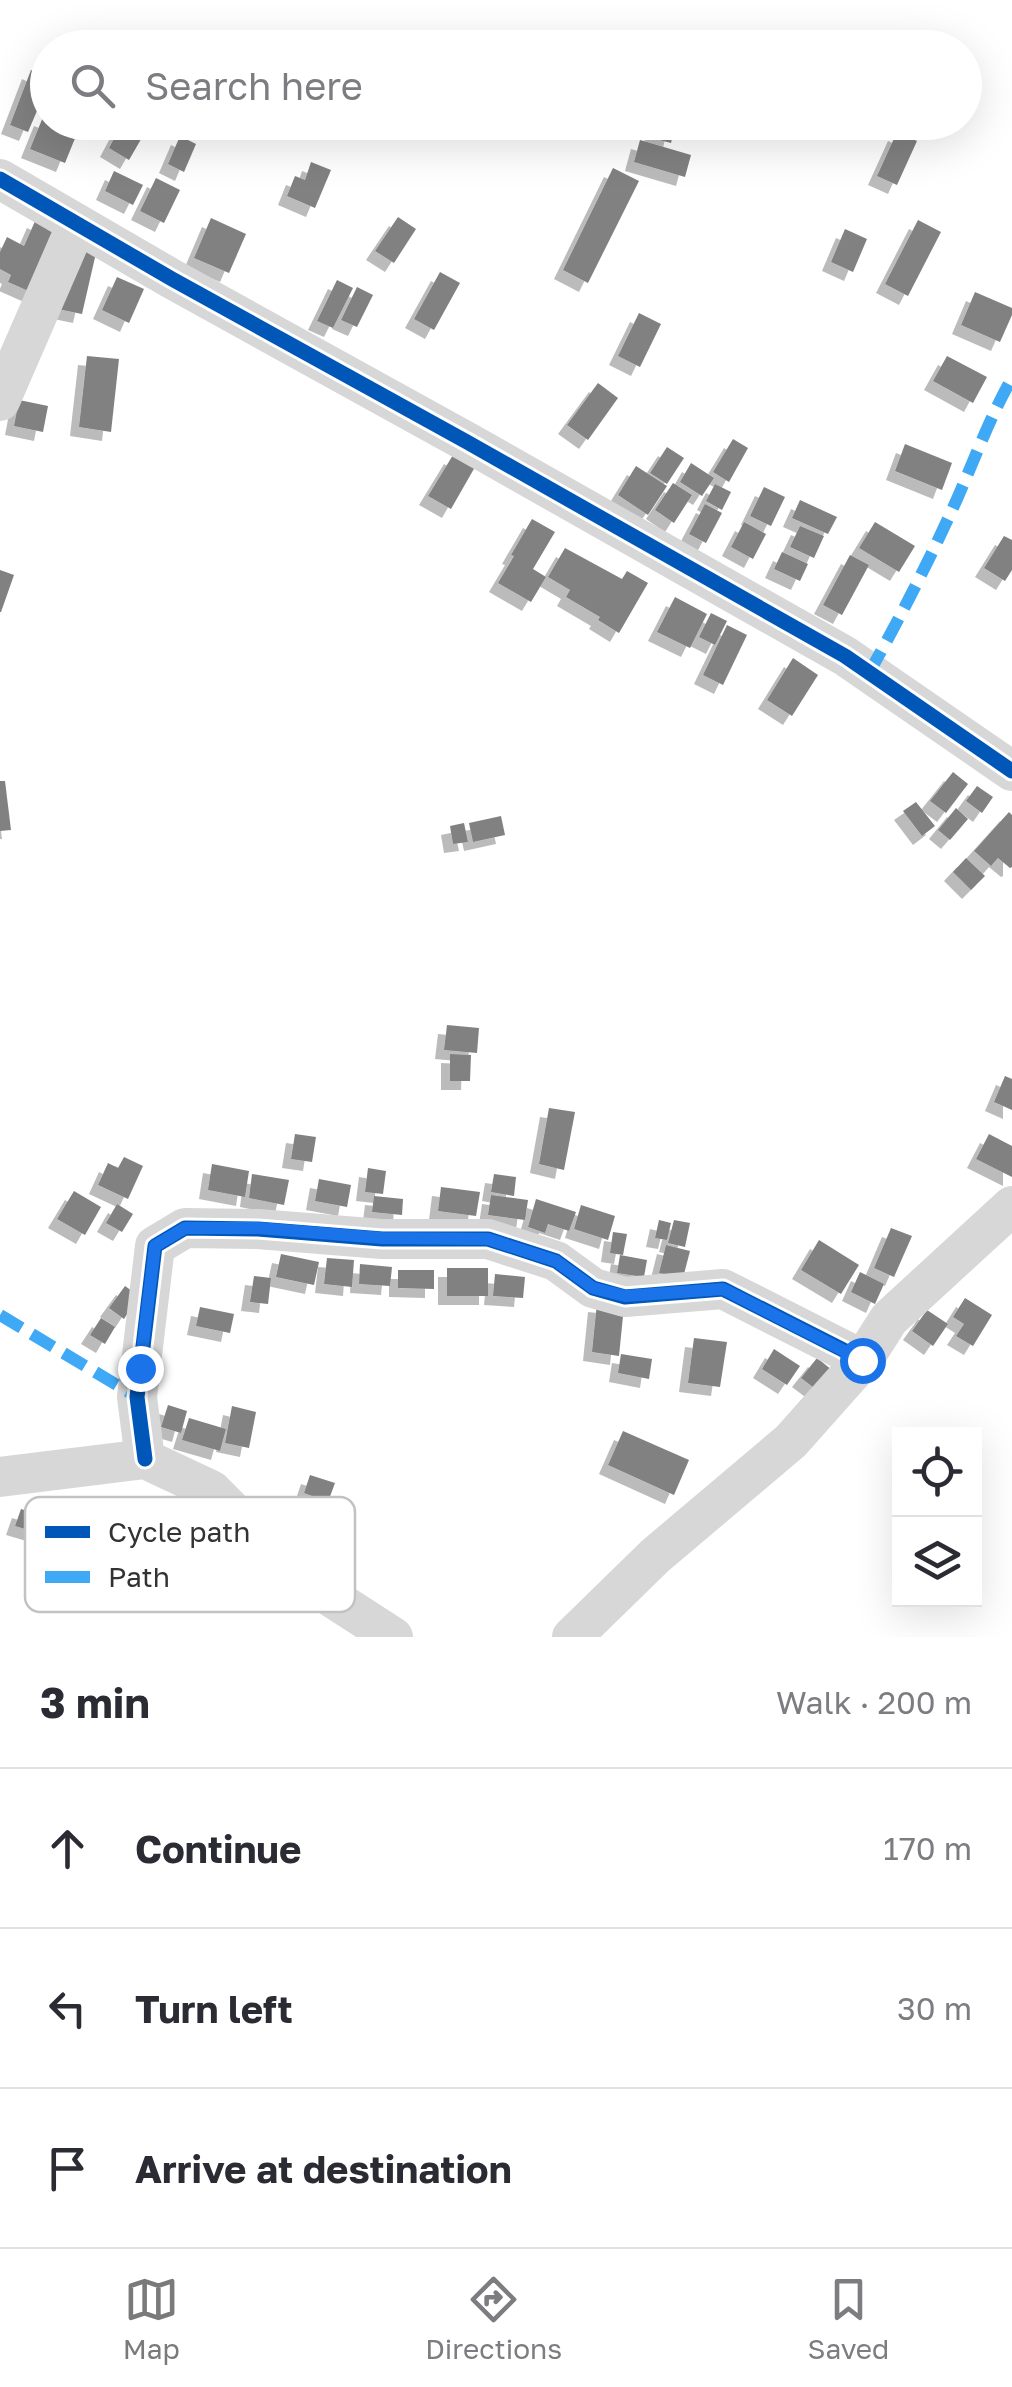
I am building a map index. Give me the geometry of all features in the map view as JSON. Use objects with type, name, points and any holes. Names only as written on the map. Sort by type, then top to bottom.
[{"type":"street","points":[[0,178],[845,656],[1012,770]]},
{"type":"street","points":[[0,401],[77,224]]},
{"type":"street","points":[[572,1637],[655,1556],[791,1441],[862,1360],[889,1319],[1012,1206]]},
{"type":"street","points":[[146,1459],[138,1397],[155,1246],[185,1228],[488,1239],[556,1261],[593,1288],[625,1296],[723,1289],[862,1360]]},
{"type":"street","points":[[0,1476],[146,1459],[218,1497]]},
{"type":"street","points":[[354,1612],[393,1637]]},
{"type":"building","points":[[30,73],[30,127],[28,132],[10,125]]},
{"type":"building","points":[[34,140],[74,140],[65,163],[30,149]]},
{"type":"building","points":[[113,140],[141,140],[129,160],[109,148]]},
{"type":"building","points":[[178,140],[196,144],[184,172],[168,164]]},
{"type":"building","points":[[640,140],[691,155],[685,177],[634,162]]},
{"type":"building","points":[[893,140],[917,141],[897,185],[877,176]]},
{"type":"building","points":[[311,162],[331,170],[315,208],[287,196],[295,176],[305,180]]},
{"type":"building","points":[[613,168],[639,181],[588,283],[563,270]]},
{"type":"building","points":[[114,171],[143,185],[133,205],[105,191]]},
{"type":"building","points":[[156,178],[180,190],[164,223],[140,211]]},
{"type":"building","points":[[398,217],[416,229],[394,263],[375,251]]},
{"type":"building","points":[[211,218],[246,234],[229,273],[194,258]]},
{"type":"building","points":[[36,219],[61,231],[33,293],[8,282],[11,275],[0,269],[0,252],[7,237],[24,246]]},
{"type":"building","points":[[918,220],[941,232],[908,296],[885,284]]},
{"type":"building","points":[[845,229],[867,239],[853,272],[831,262]]},
{"type":"building","points":[[71,247],[96,253],[82,314],[58,309]]},
{"type":"building","points":[[440,272],[460,283],[434,330],[414,319]]},
{"type":"building","points":[[117,277],[144,289],[129,323],[102,310]]},
{"type":"building","points":[[337,280],[353,288],[333,328],[317,321]]},
{"type":"building","points":[[357,287],[373,295],[357,327],[341,320]]},
{"type":"building","points":[[975,292],[1012,308],[1000,342],[961,325]]},
{"type":"building","points":[[639,313],[661,324],[640,367],[618,356]]},
{"type":"building","points":[[87,356],[119,359],[111,432],[79,427]]},
{"type":"building","points":[[947,356],[987,377],[973,403],[933,381]]},
{"type":"building","points":[[598,383],[618,398],[588,440],[567,425]]},
{"type":"building","points":[[19,400],[48,406],[43,432],[14,426]]},
{"type":"building","points":[[733,439],[748,448],[729,482],[713,472]]},
{"type":"building","points":[[905,444],[952,463],[942,490],[895,471]]},
{"type":"building","points":[[667,447],[684,458],[667,484],[650,473]]},
{"type":"building","points":[[453,455],[475,467],[451,509],[428,496]]},
{"type":"building","points":[[691,463],[714,478],[702,496],[680,482]]},
{"type":"building","points":[[636,466],[667,486],[648,515],[618,495]]},
{"type":"building","points":[[673,483],[692,495],[674,523],[655,510]]},
{"type":"building","points":[[715,484],[731,492],[722,510],[706,501]]},
{"type":"building","points":[[764,487],[785,497],[771,526],[750,516]]},
{"type":"building","points":[[800,500],[837,517],[828,534],[792,518]]},
{"type":"building","points":[[705,504],[722,513],[706,543],[689,534]]},
{"type":"building","points":[[532,519],[555,532],[533,569],[546,577],[531,602],[498,583]]},
{"type":"building","points":[[744,522],[766,534],[753,559],[731,547]]},
{"type":"building","points":[[875,522],[915,546],[899,572],[859,548]]},
{"type":"building","points":[[800,526],[824,536],[814,558],[790,547]]},
{"type":"building","points":[[1004,536],[1012,540],[1012,570],[1005,581],[984,568]]},
{"type":"building","points":[[565,548],[622,579],[627,571],[648,583],[619,633],[566,597],[570,590],[548,577]]},
{"type":"building","points":[[782,552],[808,564],[800,581],[774,569]]},
{"type":"building","points":[[850,555],[869,565],[842,615],[823,605]]},
{"type":"building","points":[[0,570],[14,575],[1,612],[0,612]]},
{"type":"building","points":[[675,597],[707,614],[690,648],[657,632]]},
{"type":"building","points":[[711,613],[727,621],[715,645],[699,637]]},
{"type":"building","points":[[727,625],[747,635],[723,685],[703,675]]},
{"type":"building","points":[[793,658],[818,675],[792,716],[767,700]]},
{"type":"building","points":[[953,772],[968,784],[946,813],[930,801]]},
{"type":"building","points":[[0,781],[5,781],[11,830],[0,831]]},
{"type":"building","points":[[977,786],[993,797],[982,813],[966,801]]},
{"type":"building","points":[[916,802],[935,826],[922,836],[903,811]]},
{"type":"building","points":[[956,808],[968,819],[950,840],[938,830]]},
{"type":"building","points":[[1009,812],[1012,867],[998,858],[991,866],[974,851]]},
{"type":"building","points":[[501,816],[505,835],[473,842],[469,823]]},
{"type":"building","points":[[464,823],[468,842],[453,844],[450,826]]},
{"type":"building","points":[[966,858],[985,876],[971,890],[953,872]]},
{"type":"building","points":[[447,1025],[479,1028],[477,1053],[444,1050]]},
{"type":"building","points":[[450,1054],[471,1055],[470,1081],[450,1081]]},
{"type":"building","points":[[1005,1076],[1012,1079],[1012,1110],[994,1102]]},
{"type":"building","points":[[549,1108],[575,1112],[564,1170],[539,1164]]},
{"type":"building","points":[[295,1134],[316,1137],[312,1162],[291,1159]]},
{"type":"building","points":[[989,1134],[1012,1146],[1012,1177],[976,1159]]},
{"type":"building","points":[[124,1157],[143,1166],[128,1199],[98,1185],[108,1163],[118,1168]]},
{"type":"building","points":[[212,1164],[249,1171],[245,1197],[208,1190]]},
{"type":"building","points":[[368,1168],[386,1171],[383,1194],[365,1192]]},
{"type":"building","points":[[252,1174],[289,1180],[284,1205],[249,1198]]},
{"type":"building","points":[[494,1174],[516,1177],[514,1196],[491,1192]]},
{"type":"building","points":[[319,1179],[351,1185],[347,1207],[315,1201]]},
{"type":"building","points":[[441,1187],[480,1192],[476,1216],[438,1211]]},
{"type":"building","points":[[74,1191],[101,1207],[85,1235],[57,1219]]},
{"type":"building","points":[[491,1195],[528,1200],[525,1220],[488,1215]]},
{"type":"building","points":[[374,1196],[403,1199],[402,1215],[372,1212]]},
{"type":"building","points":[[536,1199],[576,1212],[569,1231],[548,1224],[545,1233],[528,1227]]},
{"type":"building","points":[[117,1204],[133,1214],[122,1232],[106,1223]]},
{"type":"building","points":[[581,1205],[615,1216],[608,1240],[574,1229]]},
{"type":"building","points":[[659,1220],[671,1223],[667,1240],[655,1238]]},
{"type":"building","points":[[674,1220],[690,1223],[685,1247],[668,1243]]},
{"type":"building","points":[[891,1228],[912,1236],[894,1277],[874,1268]]},
{"type":"building","points":[[613,1232],[627,1234],[623,1255],[610,1253]]},
{"type":"building","points":[[819,1240],[859,1265],[841,1294],[801,1270]]},
{"type":"building","points":[[666,1245],[690,1251],[683,1278],[659,1273]]},
{"type":"building","points":[[281,1254],[319,1262],[314,1285],[276,1277]]},
{"type":"building","points":[[620,1255],[647,1260],[644,1277],[617,1273]]},
{"type":"building","points":[[327,1258],[354,1260],[352,1287],[324,1284]]},
{"type":"building","points":[[360,1264],[392,1267],[390,1286],[359,1284]]},
{"type":"building","points":[[447,1268],[488,1268],[488,1296],[447,1296]]},
{"type":"building","points":[[398,1270],[434,1270],[434,1289],[398,1288]]},
{"type":"building","points":[[860,1272],[884,1284],[875,1304],[851,1292]]},
{"type":"building","points":[[495,1274],[525,1277],[523,1298],[493,1296]]},
{"type":"building","points":[[254,1276],[271,1278],[268,1304],[250,1302]]},
{"type":"building","points":[[125,1286],[139,1296],[124,1319],[109,1308]]},
{"type":"building","points":[[965,1298],[992,1315],[973,1346],[956,1336],[964,1324],[953,1317]]},
{"type":"building","points":[[597,1303],[624,1306],[619,1356],[592,1352]]},
{"type":"building","points":[[200,1307],[234,1314],[230,1333],[196,1326]]},
{"type":"building","points":[[927,1310],[948,1324],[933,1346],[912,1331]]},
{"type":"building","points":[[101,1318],[115,1327],[105,1344],[90,1335]]},
{"type":"building","points":[[694,1338],[727,1342],[720,1387],[688,1383]]},
{"type":"building","points":[[774,1349],[800,1366],[787,1385],[762,1369]]},
{"type":"building","points":[[621,1354],[652,1359],[649,1379],[618,1373]]},
{"type":"building","points":[[817,1358],[837,1374],[822,1394],[801,1378]]},
{"type":"building","points":[[168,1405],[187,1411],[181,1433],[161,1427]]},
{"type":"building","points":[[232,1406],[256,1412],[249,1448],[225,1443]]},
{"type":"building","points":[[189,1418],[226,1429],[220,1451],[182,1440]]},
{"type":"building","points":[[623,1431],[689,1460],[674,1495],[608,1465]]},
{"type":"building","points":[[310,1475],[335,1483],[330,1497],[304,1493]]},
{"type":"building","points":[[21,1509],[25,1510],[25,1529],[15,1526]]},
{"type":"marked path","points":[[869,673],[936,543],[1012,378]]},
{"type":"marked path","points":[[0,1315],[137,1397]]},
{"type":"cycle path","points":[[0,179],[845,656],[1012,771]]},
{"type":"cycle path","points":[[145,1459],[137,1397],[155,1246],[185,1228],[258,1229],[382,1239],[488,1239],[556,1261],[593,1288],[625,1297],[723,1289],[863,1360]]},
{"type":"route","points":[[140,1368],[155,1246],[185,1228],[488,1239],[556,1261],[593,1288],[625,1296],[723,1289],[862,1360]]}]
